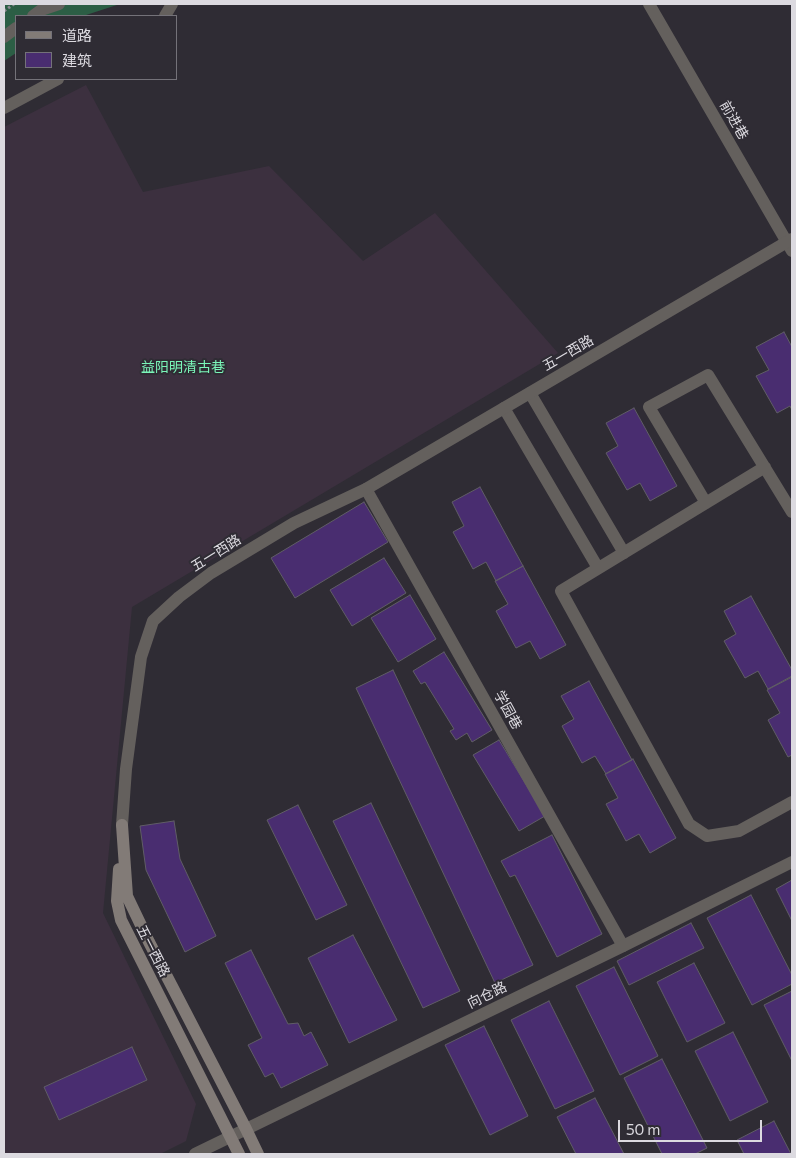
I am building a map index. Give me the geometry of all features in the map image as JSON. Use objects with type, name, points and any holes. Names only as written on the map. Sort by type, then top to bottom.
[{"type":"main road","points":[[122,824],[127,896],[258,1154]]},
{"type":"main road","name":"五一西路","points":[[122,824],[117,901],[121,920],[239,1154]]},
{"type":"street","points":[[34,15],[41,10],[59,4]]},
{"type":"street","points":[[166,15],[172,4]]},
{"type":"street","name":"前进巷","points":[[649,4],[791,244]]},
{"type":"street","points":[[4,37],[15,29]]},
{"type":"street","points":[[4,108],[56,80]]},
{"type":"street","name":"五一西路","points":[[122,824],[126,769],[141,657],[153,621],[179,597],[211,573],[294,524],[366,489],[791,244]]},
{"type":"street","points":[[706,503],[649,407],[708,375],[792,512]]},
{"type":"street","points":[[530,393],[624,553]]},
{"type":"street","points":[[504,408],[598,568]]},
{"type":"street","points":[[765,467],[561,591],[689,824],[707,836],[739,831],[792,802]]},
{"type":"street","name":"学园巷","points":[[366,489],[623,946]]},
{"type":"street","name":"向仓路","points":[[195,1154],[792,862]]},
{"type":"path","points":[[4,11],[14,4]]},
{"type":"shaded area","name":"益阳明清古巷","points":[[86,85],[143,192],[269,166],[363,261],[435,213],[558,353],[132,607],[103,913],[196,1104],[186,1141],[160,1154],[4,1154],[4,127]]},
{"type":"green space","points":[[4,4],[120,4],[86,15],[15,15],[15,54],[4,61]]},
{"type":"building","points":[[784,332],[792,347],[792,410],[790,406],[777,413],[756,376],[769,370],[756,347]]},
{"type":"building","points":[[634,408],[677,486],[650,501],[640,483],[627,490],[606,453],[618,446],[606,423]]},
{"type":"building","points":[[480,487],[523,566],[496,581],[486,562],[473,569],[453,532],[464,526],[452,502]]},
{"type":"building","points":[[364,502],[388,542],[295,598],[271,558]]},
{"type":"building","points":[[384,558],[406,593],[352,626],[330,590]]},
{"type":"building","points":[[523,566],[566,645],[540,659],[530,641],[516,648],[496,611],[508,604],[495,581]]},
{"type":"building","points":[[410,595],[436,639],[398,662],[371,618]]},
{"type":"building","points":[[751,596],[792,670],[792,676],[768,689],[758,671],[745,678],[724,641],[736,634],[724,611]]},
{"type":"building","points":[[444,652],[492,730],[472,742],[467,733],[456,740],[450,731],[454,729],[425,682],[421,684],[413,671]]},
{"type":"building","points":[[393,670],[533,965],[495,983],[356,688]]},
{"type":"building","points":[[792,677],[792,755],[788,757],[768,720],[780,713],[767,690]]},
{"type":"building","points":[[589,681],[632,760],[606,774],[595,756],[582,763],[562,726],[574,719],[561,696]]},
{"type":"building","points":[[499,740],[545,816],[519,831],[473,755]]},
{"type":"building","points":[[633,759],[676,838],[650,853],[639,834],[626,841],[606,804],[618,798],[605,774]]},
{"type":"building","points":[[371,803],[460,991],[423,1008],[333,821]]},
{"type":"building","points":[[298,805],[347,905],[316,920],[267,820]]},
{"type":"building","points":[[174,821],[180,859],[216,936],[185,952],[146,870],[140,826]]},
{"type":"building","points":[[552,835],[602,934],[557,957],[515,875],[510,877],[501,861]]},
{"type":"building","points":[[792,880],[792,921],[776,889]]},
{"type":"building","points":[[751,895],[792,975],[792,984],[752,1005],[707,918]]},
{"type":"building","points":[[691,923],[704,948],[629,985],[617,961]]},
{"type":"building","points":[[353,935],[397,1020],[349,1043],[308,958]]},
{"type":"building","points":[[251,950],[288,1024],[298,1023],[304,1036],[311,1032],[328,1065],[281,1088],[273,1073],[265,1077],[248,1045],[262,1038],[225,963]]},
{"type":"building","points":[[694,963],[725,1023],[687,1042],[657,982]]},
{"type":"building","points":[[614,967],[658,1056],[620,1075],[576,986]]},
{"type":"building","points":[[792,991],[792,1061],[764,1005]]},
{"type":"building","points":[[549,1001],[594,1091],[555,1109],[511,1020]]},
{"type":"building","points":[[484,1026],[528,1116],[490,1135],[445,1045]]},
{"type":"building","points":[[733,1032],[768,1102],[730,1121],[695,1051]]},
{"type":"building","points":[[132,1047],[147,1080],[59,1120],[44,1087]]},
{"type":"building","points":[[662,1059],[707,1148],[695,1154],[662,1154],[624,1078]]},
{"type":"building","points":[[595,1098],[624,1154],[576,1154],[557,1117]]},
{"type":"building","points":[[774,1121],[791,1154],[744,1154],[737,1140]]}]
